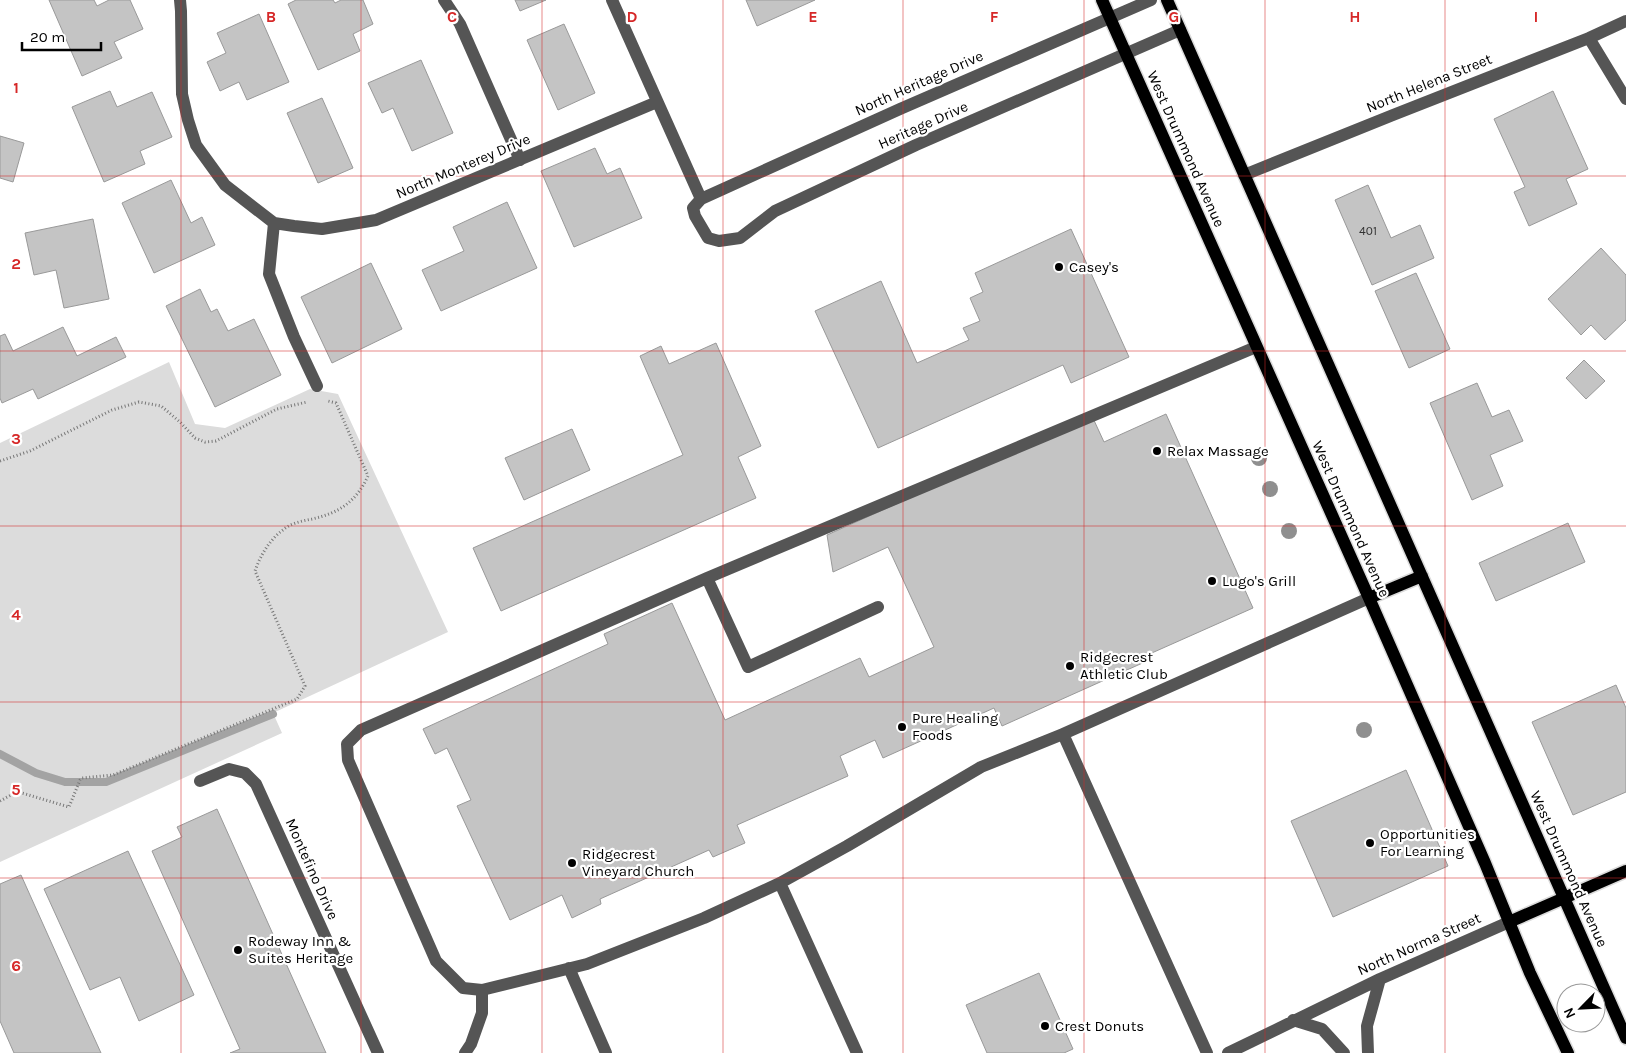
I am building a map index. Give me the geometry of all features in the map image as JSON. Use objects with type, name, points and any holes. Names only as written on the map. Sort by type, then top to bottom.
[{"type":"main road","name":"West Drummond Avenue","points":[[1102,0],[1369,598],[1485,863],[1530,973],[1568,1053]]},
{"type":"main road","name":"West Drummond Avenue","points":[[1167,0],[1626,1038]]},
{"type":"main road","points":[[1369,598],[1422,576]]},
{"type":"main road","name":"North Norma Street","points":[[1508,922],[1626,871]]},
{"type":"street","points":[[180,0],[182,94],[196,145],[225,185],[274,223],[270,274],[294,337],[317,386]]},
{"type":"street","points":[[444,0],[460,24],[520,160]]},
{"type":"street","points":[[612,0],[701,200]]},
{"type":"street","name":"North Heritage Drive","points":[[701,200],[900,109],[1151,0]]},
{"type":"street","name":"North Helena Street","points":[[1244,175],[1589,38],[1626,21]]},
{"type":"street","name":"Heritage Drive","points":[[701,200],[693,208],[695,216],[708,238],[719,241],[740,238],[776,211],[916,145],[1180,30]]},
{"type":"street","points":[[1589,38],[1626,99]]},
{"type":"street","name":"North Monterey Drive","points":[[274,223],[322,229],[376,220],[658,102]]},
{"type":"street","points":[[1256,347],[707,578],[361,730],[347,744],[348,760],[436,961],[462,988],[482,990],[587,964],[704,918],[780,883],[981,768],[1063,734],[1369,598]]},
{"type":"street","points":[[707,578],[748,667],[878,607]]},
{"type":"street","points":[[1063,734],[1207,1053]]},
{"type":"street","name":"Montefino Drive","points":[[200,781],[229,769],[245,773],[256,784],[378,1053]]},
{"type":"street","points":[[780,883],[857,1053]]},
{"type":"street","name":"North Norma Street","points":[[1228,1053],[1380,979],[1508,922]]},
{"type":"street","points":[[569,968],[606,1053]]},
{"type":"street","points":[[1368,1053],[1367,1026],[1380,979]]},
{"type":"street","points":[[464,1053],[471,1044],[482,1014],[482,990]]},
{"type":"street","points":[[1293,1020],[1322,1029],[1344,1053]]},
{"type":"path","points":[[0,461],[30,451],[112,410],[139,402],[161,406],[195,438],[205,442],[216,441],[277,409],[313,400]]},
{"type":"path","points":[[0,801],[10,795],[22,793],[69,807],[82,778],[113,775],[297,699],[305,686],[256,572],[263,553],[284,529],[299,522],[332,514],[348,503],[364,486],[368,476],[336,403],[325,401]]},
{"type":"shaded area","points":[[169,362],[195,424],[225,428],[310,389],[338,394],[448,632],[273,713],[282,733],[0,862],[0,443]]},
{"type":"building","points":[[49,0],[94,0],[97,6],[109,0],[130,0],[143,29],[114,42],[122,58],[82,76]]},
{"type":"building","points":[[296,0],[333,0],[335,3],[341,0],[363,0],[373,24],[353,34],[360,51],[318,70],[288,4]]},
{"type":"building","points":[[515,0],[546,0],[520,11]]},
{"type":"building","points":[[746,0],[815,0],[757,26]]},
{"type":"building","points":[[259,14],[289,82],[247,100],[239,82],[220,91],[207,62],[226,53],[217,33]]},
{"type":"building","points":[[564,24],[595,93],[558,110],[527,40]]},
{"type":"building","points":[[421,60],[453,133],[412,151],[393,108],[382,113],[368,83]]},
{"type":"building","points":[[110,91],[117,107],[152,92],[172,137],[140,151],[145,164],[104,182],[72,107]]},
{"type":"building","points":[[1553,91],[1588,169],[1566,179],[1577,204],[1529,226],[1514,192],[1525,187],[1494,119]]},
{"type":"building","points":[[322,98],[353,168],[318,183],[287,113]]},
{"type":"building","points":[[0,136],[24,143],[13,182],[0,178]]},
{"type":"building","points":[[595,148],[607,174],[620,168],[642,218],[574,247],[541,171]]},
{"type":"building","points":[[171,180],[191,223],[202,217],[215,245],[154,273],[122,203]]},
{"type":"building","points":[[1368,185],[1391,238],[1420,225],[1434,258],[1372,285],[1335,200]]},
{"type":"building","points":[[507,202],[537,268],[441,311],[422,270],[464,251],[453,227]]},
{"type":"building","points":[[93,219],[109,299],[64,308],[56,270],[34,275],[25,233]]},
{"type":"building","points":[[1071,229],[1129,357],[1071,383],[1063,365],[878,448],[815,311],[881,281],[917,363],[969,340],[963,328],[980,321],[970,298],[983,292],[975,273]]},
{"type":"building","points":[[1601,248],[1626,275],[1626,320],[1605,340],[1591,325],[1581,335],[1548,299]]},
{"type":"building","points":[[371,263],[402,329],[332,363],[301,297]]},
{"type":"building","points":[[1416,273],[1450,349],[1409,368],[1375,291]]},
{"type":"building","points":[[200,289],[211,312],[217,309],[228,331],[254,319],[281,375],[215,407],[166,306]]},
{"type":"building","points":[[63,327],[77,356],[116,337],[126,357],[38,399],[33,389],[2,403],[0,398],[0,336],[5,334],[13,351]]},
{"type":"building","points":[[716,343],[761,446],[738,457],[756,498],[501,611],[473,548],[683,455],[640,356],[661,346],[669,364]]},
{"type":"building","points":[[1584,360],[1605,381],[1586,399],[1566,378]]},
{"type":"building","points":[[1477,383],[1492,417],[1509,410],[1523,441],[1490,455],[1503,486],[1472,500],[1430,403]]},
{"type":"building","points":[[1166,414],[1253,608],[1145,656],[1147,661],[1002,726],[994,708],[883,758],[875,740],[840,756],[848,776],[737,825],[745,843],[713,857],[709,850],[600,899],[601,904],[572,918],[562,895],[510,920],[457,806],[471,800],[447,748],[435,754],[423,729],[608,644],[604,634],[672,603],[725,720],[860,658],[869,677],[934,647],[888,547],[833,572],[827,535],[1092,416],[1104,442]]},
{"type":"building","points":[[572,429],[590,470],[524,500],[505,458]]},
{"type":"building","points":[[1568,523],[1585,562],[1496,601],[1479,563]]},
{"type":"building","points":[[1616,685],[1626,708],[1626,792],[1573,815],[1532,722]]},
{"type":"building","name":"Opportunities For Learning","points":[[1406,770],[1448,866],[1333,917],[1291,821]]},
{"type":"building","name":"Rodeway Inn & Suites Heritage","points":[[217,809],[326,1053],[230,1053],[240,1049],[152,851],[182,837],[177,827]]},
{"type":"building","points":[[128,851],[194,995],[139,1021],[120,977],[90,990],[44,889]]},
{"type":"building","points":[[21,875],[101,1053],[14,1053],[0,1021],[0,884]]},
{"type":"building","points":[[1039,973],[1073,1049],[1064,1053],[987,1053],[966,1005]]},
{"type":"waterway","points":[[0,754],[36,773],[65,782],[106,782],[273,714]]},
{"type":"place","name":"Casey's","points":[[1059,267]]},
{"type":"place","name":"Relax Massage","points":[[1157,451]]},
{"type":"place","name":"Lugo's Grill","points":[[1212,581]]},
{"type":"place","name":"Ridgecrest Athletic Club","points":[[1070,666]]},
{"type":"place","name":"Pure Healing Foods","points":[[902,727]]},
{"type":"place","name":"Opportunities For Learning","points":[[1370,843]]},
{"type":"place","name":"Ridgecrest Vineyard Church","points":[[572,863]]},
{"type":"place","name":"Rodeway Inn & Suites Heritage","points":[[238,950]]},
{"type":"place","name":"Crest Donuts","points":[[1045,1026]]}]
